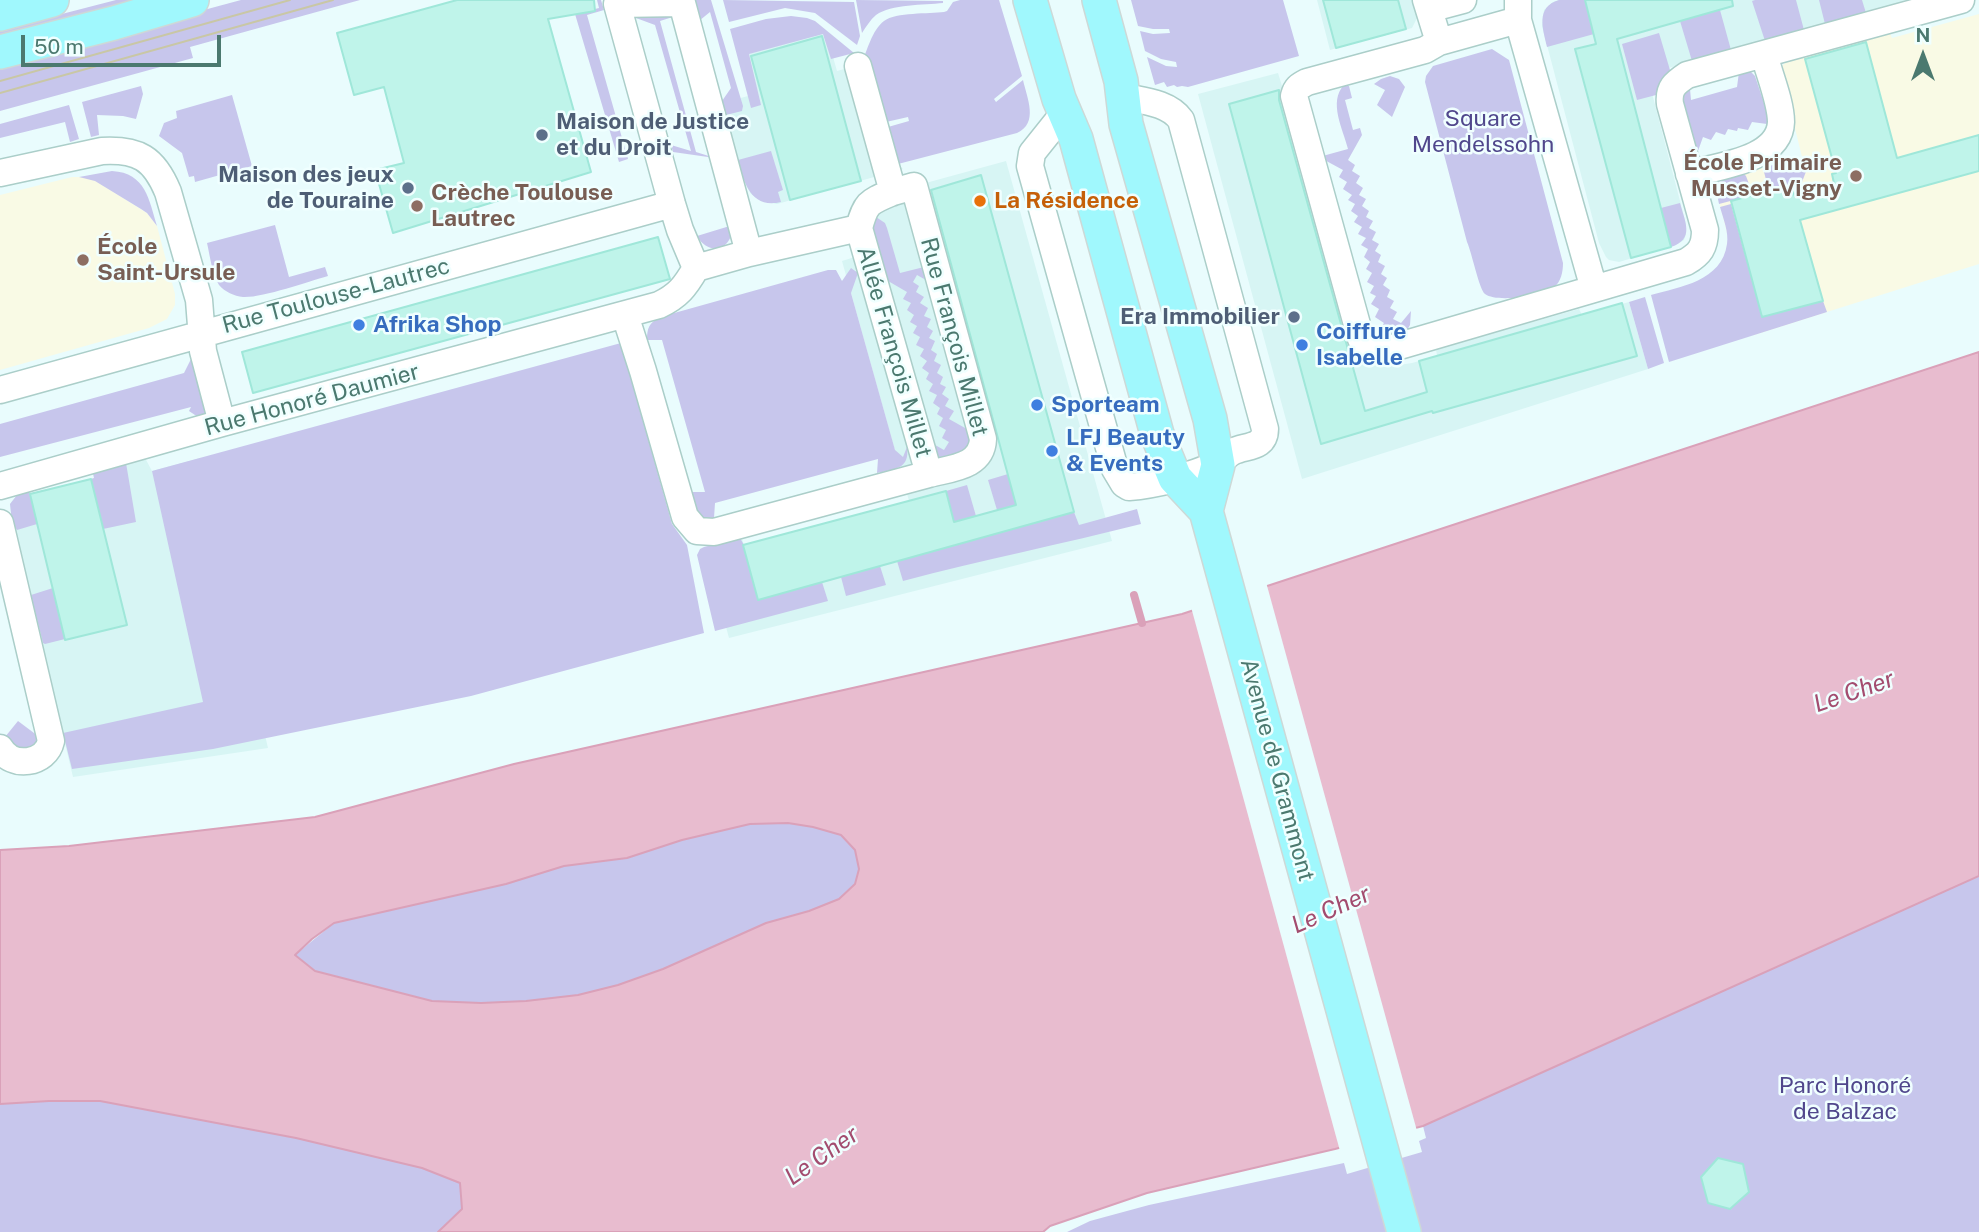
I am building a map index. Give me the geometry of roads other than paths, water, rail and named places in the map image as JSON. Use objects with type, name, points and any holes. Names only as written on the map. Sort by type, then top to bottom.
[{"type":"main road","points":[[0,14],[52,0]]},
{"type":"main road","name":"Avenue de Grammont","points":[[1030,0],[1064,113],[1076,139],[1157,434],[1174,478],[1206,511],[1404,1232]]},
{"type":"main road","name":"Avenue de Grammont","points":[[1099,0],[1125,97],[1126,124],[1210,419],[1218,465],[1206,511]]},
{"type":"main road","points":[[0,52],[191,1]]},
{"type":"street","points":[[1438,42],[1428,5],[1463,0]]},
{"type":"street","points":[[1594,289],[1518,10],[1438,42],[1425,50],[1307,82],[1295,91],[1294,96],[1361,339],[1370,348],[1382,351],[1594,289],[1686,262],[1703,249],[1705,230],[1670,104],[1671,90],[1675,82],[1687,75],[1961,0]]},
{"type":"street","points":[[625,315],[673,299],[696,268],[672,204],[617,4],[682,4],[749,253]]},
{"type":"street","points":[[1689,174],[1754,156],[1773,144],[1781,123],[1764,54]]},
{"type":"street","points":[[858,66],[893,192],[867,206],[859,228]]},
{"type":"street","points":[[1064,113],[1032,153],[1030,166],[1115,468],[1129,487],[1142,486],[1218,465],[1233,451],[1258,444],[1265,436],[1265,429],[1181,120],[1169,109],[1125,97]]},
{"type":"street","points":[[0,173],[102,150],[128,151],[155,166],[168,192],[199,300],[203,351],[222,424]]},
{"type":"street","name":"Rue François Millet","points":[[893,192],[914,186],[983,439],[983,448],[975,460],[929,474]]},
{"type":"street","name":"Rue Toulouse-Lautrec","points":[[0,390],[672,204]]},
{"type":"street","name":"Allée François Millet","points":[[625,315],[685,517],[697,531],[714,532],[929,474],[859,228],[696,268]]},
{"type":"street","name":"Rue Honoré Daumier","points":[[0,486],[625,315]]},
{"type":"street","points":[[0,523],[51,741],[45,755],[35,760],[13,761],[2,753],[0,748]]},
{"type":"water","name":"Le Cher","points":[[1979,352],[1979,876],[1423,1126],[1147,1193],[1050,1226],[1043,1232],[438,1232],[462,1209],[460,1183],[422,1168],[296,1138],[100,1101],[0,1104],[0,850],[69,846],[315,817],[514,764],[1182,614]],"holes":[[[788,823],[841,835],[855,850],[859,869],[855,884],[839,899],[766,923],[663,969],[618,985],[578,995],[481,1003],[432,1001],[315,971],[295,955],[334,923],[506,884],[564,866],[627,858],[682,840],[750,824]]]},
{"type":"waterway","points":[[1134,595],[1142,623]]},
{"type":"tram line","points":[[0,81],[290,0]]},
{"type":"tram line","points":[[0,93],[333,0]]},
{"type":"place","name":"Maison de Justice et du Droit","points":[[542,135]]},
{"type":"place","name":"École Primaire Musset-Vigny","points":[[1856,176]]},
{"type":"place","name":"Maison des jeux de Touraine","points":[[408,188]]},
{"type":"place","name":"La Résidence","points":[[980,201]]},
{"type":"place","name":"Crèche Toulouse Lautrec","points":[[417,206]]},
{"type":"place","name":"École Saint-Ursule","points":[[83,260]]},
{"type":"place","name":"Era Immobilier","points":[[1294,317]]},
{"type":"place","name":"Afrika Shop","points":[[359,325]]},
{"type":"place","name":"Coiffure Isabelle","points":[[1302,345]]},
{"type":"place","name":"Sporteam","points":[[1037,405]]},
{"type":"place","name":"LFJ Beauty & Events","points":[[1052,451]]},
{"type":"park label","name":"Square Mendelssohn","points":[[1483,132]]},
{"type":"park label","name":"Parc Honoré de Balzac","points":[[1845,1099]]}]
